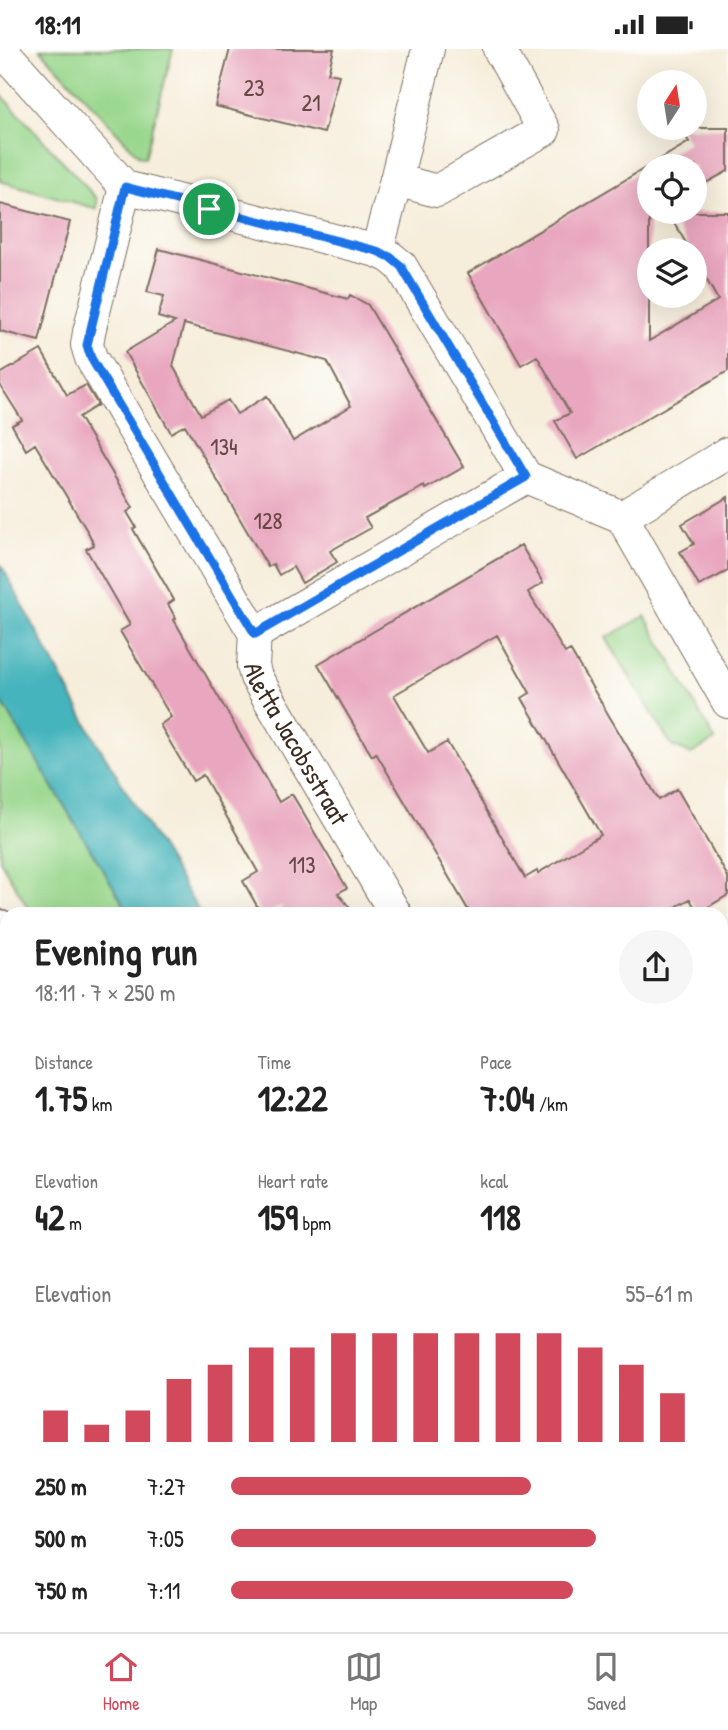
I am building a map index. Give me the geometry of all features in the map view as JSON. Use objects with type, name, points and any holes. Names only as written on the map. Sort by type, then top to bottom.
[{"type":"street","points":[[1,49],[125,187],[377,251],[401,266],[526,477],[622,517],[728,702]]},
{"type":"street","points":[[377,251],[428,49]]},
{"type":"street","points":[[396,180],[437,191],[544,130],[499,49]]},
{"type":"street","name":"Aletta Jacobsstraat","points":[[125,187],[87,345],[91,358],[255,634],[253,666],[256,677],[391,907]]},
{"type":"street","points":[[622,517],[728,453]]},
{"type":"street","points":[[255,634],[526,477]]},
{"type":"green space","points":[[40,49],[173,49],[145,158],[139,156]]},
{"type":"green space","points":[[0,93],[97,199],[97,209],[0,181]]},
{"type":"green space","points":[[645,616],[715,740],[691,754],[672,746],[606,638]]},
{"type":"green space","points":[[0,699],[125,907],[27,907],[0,860]]},
{"type":"water","points":[[0,563],[96,741],[196,907],[125,907],[0,699]]},
{"type":"building","points":[[230,49],[334,49],[328,73],[339,75],[324,133],[215,106]]},
{"type":"building","points":[[707,128],[728,128],[728,171],[707,182],[707,154],[669,154],[689,142],[688,140],[707,140]]},
{"type":"building","points":[[637,173],[637,224],[649,224],[649,238],[637,238],[637,308],[649,308],[649,341],[718,300],[707,280],[707,238],[683,238],[675,224],[707,224],[707,212],[728,212],[728,371],[577,459],[555,421],[570,413],[537,356],[521,365],[468,273]]},
{"type":"building","points":[[0,204],[70,222],[39,341],[0,331]]},
{"type":"building","points":[[159,249],[348,299],[350,295],[368,305],[464,467],[365,518],[371,528],[330,551],[337,562],[302,583],[293,567],[279,575],[273,564],[268,567],[185,425],[171,433],[125,352],[175,322],[158,317],[164,296],[147,292]],"holes":[[[184,324],[327,361],[351,406],[293,441],[267,396],[237,414],[228,400],[201,415],[173,366]]]},
{"type":"building","points":[[41,350],[67,395],[86,385],[98,405],[79,417],[133,508],[127,512],[136,527],[133,529],[174,600],[168,604],[176,619],[174,620],[279,802],[292,794],[347,888],[338,893],[349,907],[258,907],[243,881],[258,872],[203,775],[193,781],[160,725],[171,717],[120,631],[130,625],[86,549],[94,545],[89,534],[35,444],[26,450],[12,425],[22,420],[0,385],[0,374]]},
{"type":"building","points":[[728,497],[728,571],[699,586],[680,552],[694,544],[682,524]]},
{"type":"building","points":[[521,545],[543,583],[528,592],[565,653],[570,650],[659,800],[677,789],[728,877],[728,895],[708,907],[695,907],[690,899],[676,907],[466,907],[376,753],[372,756],[318,664]],"holes":[[[497,635],[530,693],[522,698],[601,835],[525,878],[447,742],[428,753],[394,695]]]},
{"type":"route","points":[[125,187],[209,209],[377,251],[401,266],[526,477],[255,634],[91,358],[87,345],[125,187]]}]
